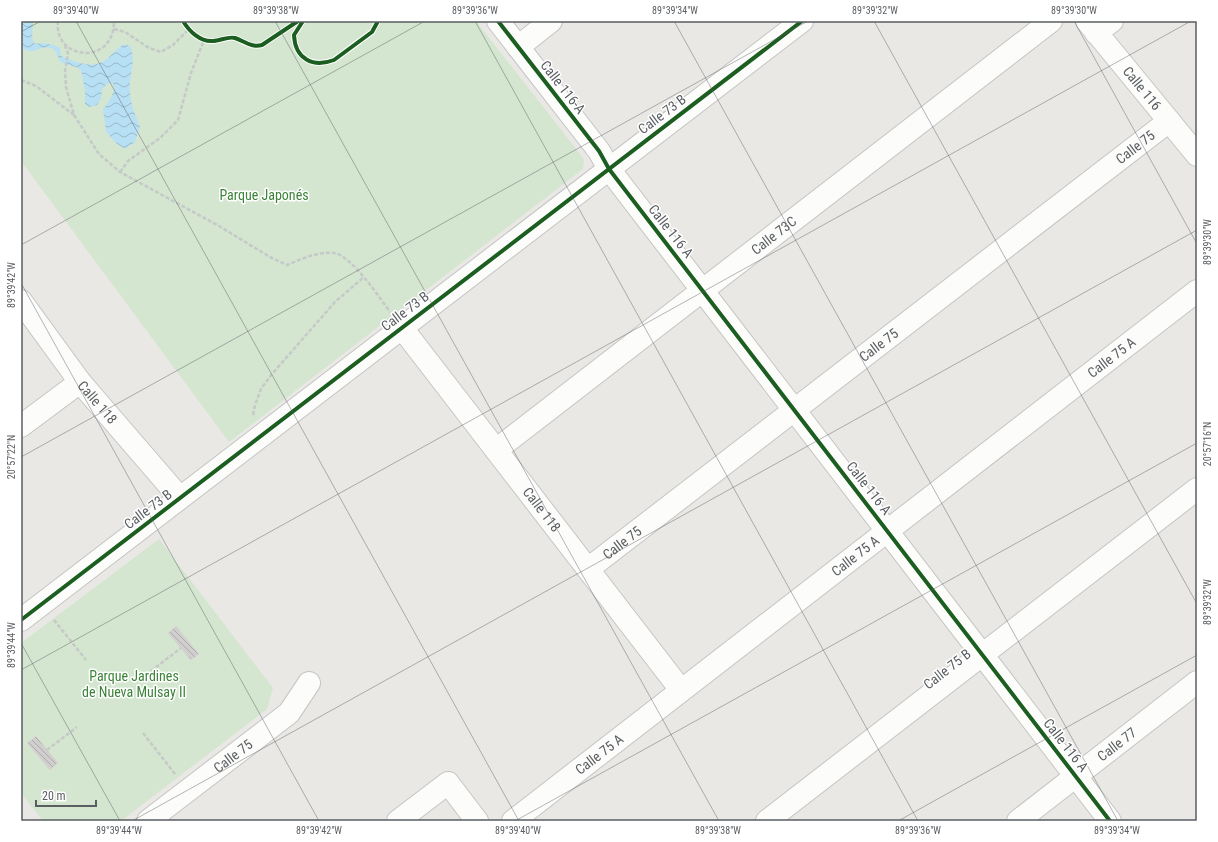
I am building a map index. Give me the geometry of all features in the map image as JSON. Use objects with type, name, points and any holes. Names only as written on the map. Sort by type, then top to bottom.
[{"type":"street","name":"Calle 116-A","points":[[498,21],[599,150],[609,169]]},
{"type":"street","points":[[518,48],[551,21]]},
{"type":"street","name":"Calle 73 B","points":[[21,620],[180,498],[398,322],[609,169],[802,21]]},
{"type":"street","name":"Calle 73C","points":[[496,450],[1051,21]]},
{"type":"street","name":"Calle 116","points":[[1098,25],[1169,121],[1197,155]]},
{"type":"street","name":"Calle 75","points":[[588,569],[1169,121]]},
{"type":"street","name":"Calle 116 A","points":[[609,169],[1110,821]]},
{"type":"street","name":"Calle 75 A","points":[[513,821],[1197,291]]},
{"type":"street","name":"Calle 118","points":[[21,301],[80,382],[180,498]]},
{"type":"street","name":"Calle 118","points":[[398,322],[681,690]]},
{"type":"street","points":[[21,426],[80,382]]},
{"type":"street","name":"Calle 75 B","points":[[767,821],[1197,489]]},
{"type":"street","name":"Calle 77","points":[[1018,821],[1197,682]]},
{"type":"street","name":"Calle 75","points":[[148,821],[289,713],[309,683]]},
{"type":"street","points":[[398,821],[448,783],[477,821]]},
{"type":"path","points":[[58,21],[57,27],[68,53],[65,70],[66,87],[74,115],[99,154],[120,172],[219,226],[270,257],[287,265],[312,255],[335,253],[348,259],[364,277],[398,322]]},
{"type":"path","points":[[65,44],[72,50],[81,53],[90,53],[99,50],[112,38],[114,21]]},
{"type":"path","points":[[114,29],[125,32],[149,48],[161,52],[173,45],[188,28],[195,34]]},
{"type":"path","points":[[120,172],[128,161],[160,138],[178,120],[191,73],[207,40],[200,37]]},
{"type":"path","points":[[21,80],[36,86],[74,115]]},
{"type":"path","points":[[252,418],[254,405],[261,390],[272,374],[335,302],[364,277]]},
{"type":"path","points":[[51,616],[86,660]]},
{"type":"path","points":[[151,671],[181,648]]},
{"type":"path","points":[[47,750],[77,727]]},
{"type":"path","points":[[143,733],[175,774]]},
{"type":"green space","name":"Parque Japonés","points":[[21,21],[476,21],[584,159],[583,169],[229,442],[21,161]]},
{"type":"green space","name":"Parque Jardines de Nueva Mulsay II","points":[[159,539],[273,688],[267,709],[121,821],[43,821],[21,793],[21,643]]},
{"type":"water","points":[[21,21],[32,21],[32,37],[35,44],[51,44],[60,48],[61,56],[84,64],[96,64],[102,62],[124,44],[130,46],[133,60],[130,94],[133,110],[140,126],[135,142],[125,149],[116,143],[106,132],[103,109],[113,94],[113,83],[107,84],[102,89],[101,99],[97,105],[89,107],[85,104],[85,91],[81,70],[62,63],[55,51],[49,47],[32,51],[21,48]]},
{"type":"building","points":[[176,626],[199,654],[191,660],[168,633]]},
{"type":"building","points":[[36,736],[58,763],[50,770],[27,743]]},
{"type":"cycle path","points":[[183,21],[195,35],[204,40],[213,41],[235,38],[254,46],[262,45],[298,21]]},
{"type":"cycle path","points":[[303,21],[294,35],[295,43],[298,50],[306,60],[319,63],[334,60],[372,32],[378,21]]},
{"type":"cycle path","points":[[498,21],[599,151],[609,169],[1110,821]]},
{"type":"cycle path","points":[[21,620],[802,21]]}]
